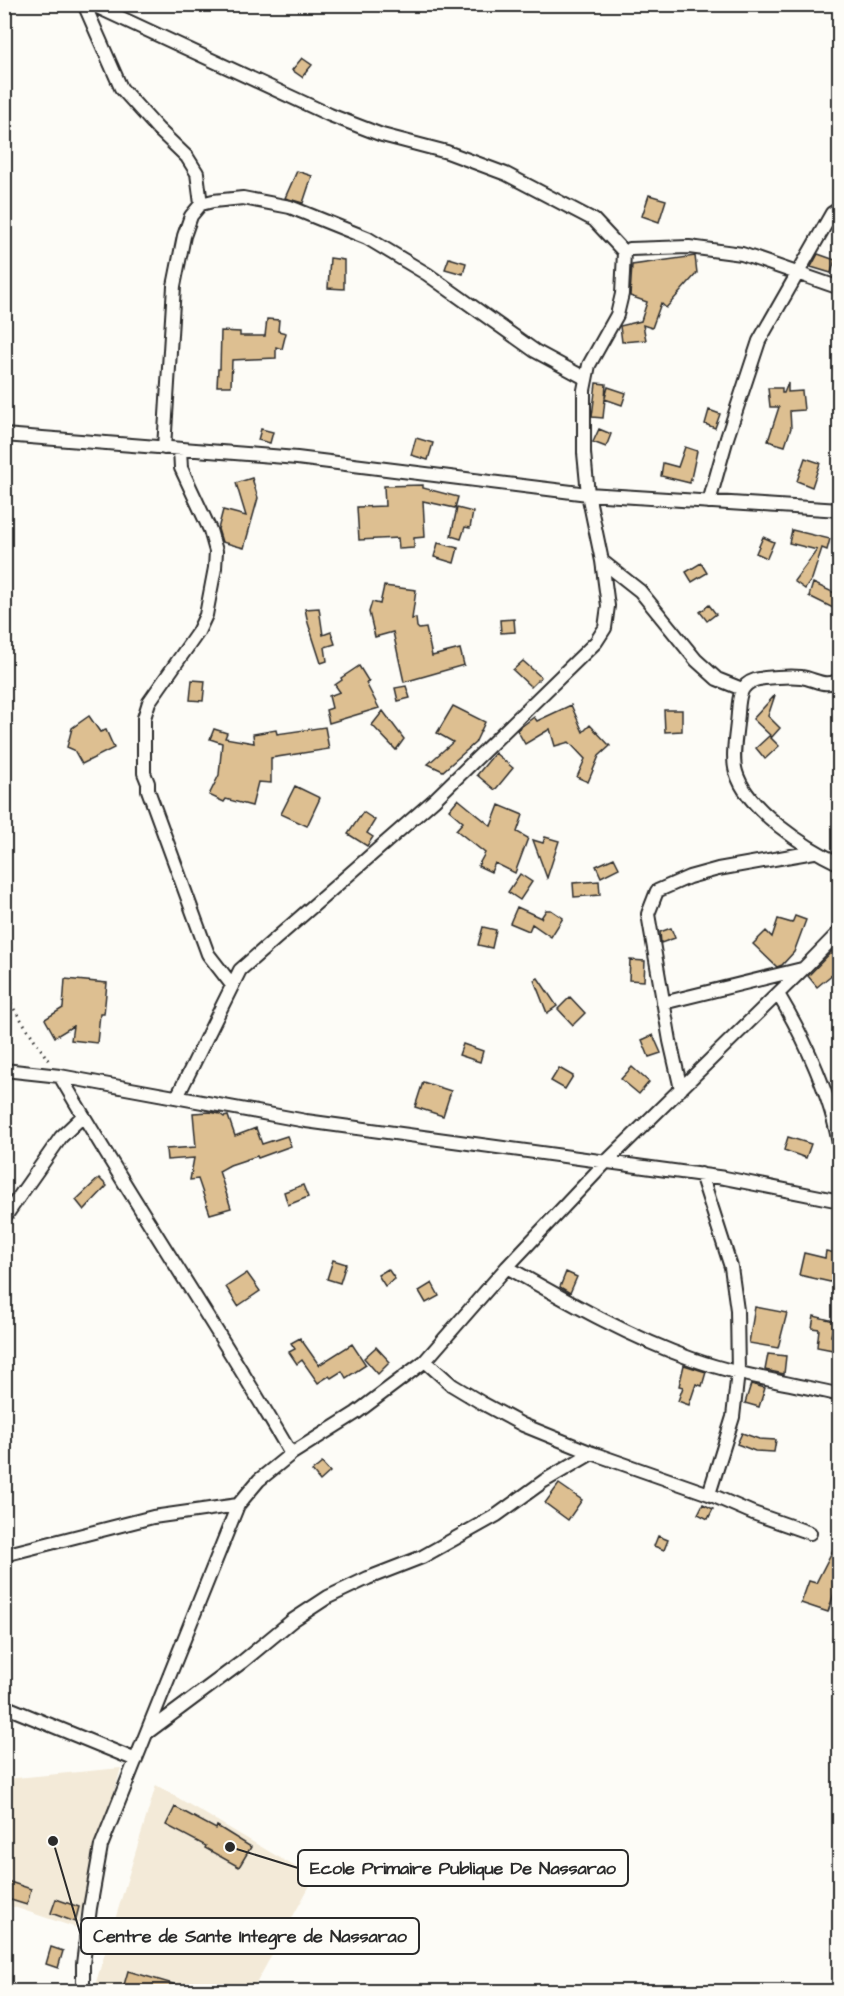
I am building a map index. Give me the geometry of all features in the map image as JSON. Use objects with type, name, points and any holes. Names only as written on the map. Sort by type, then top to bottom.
[{"type":"street","points":[[84,4],[121,88],[187,157],[197,173],[201,204]]},
{"type":"street","points":[[91,4],[330,115],[382,135],[447,152],[506,174],[594,220],[624,252],[622,294],[617,315],[589,365],[585,378],[584,453],[588,494],[602,561],[608,606],[605,628],[596,642],[434,800],[240,970],[177,1097]]},
{"type":"street","points":[[164,448],[174,286],[184,236],[191,216],[201,204],[243,198],[290,207],[367,238],[426,274],[535,351],[585,378]]},
{"type":"street","points":[[709,502],[727,438],[759,342],[832,213],[840,208]]},
{"type":"street","points":[[624,252],[630,249],[689,247],[742,254],[840,288]]},
{"type":"street","points":[[4,435],[297,458],[588,494],[840,510]]},
{"type":"street","points":[[180,449],[181,468],[210,530],[216,551],[215,568],[206,615],[198,632],[149,702],[144,718],[144,773],[148,790],[208,954],[232,985]]},
{"type":"street","points":[[602,561],[640,591],[696,660],[717,679],[741,689]]},
{"type":"street","points":[[840,679],[832,683],[822,683],[800,677],[754,680],[741,689],[738,698],[735,771],[745,791],[773,821],[814,852],[840,864]]},
{"type":"street","points":[[681,1089],[648,914],[657,891],[689,877],[718,869],[814,852]]},
{"type":"street","points":[[84,1992],[83,1964],[88,1919],[101,1846],[238,1505],[259,1479],[291,1454],[356,1413],[425,1360],[507,1267],[607,1161],[840,931]]},
{"type":"street","points":[[663,1003],[804,969]]},
{"type":"street","points":[[778,994],[796,1024],[810,1056],[836,1125],[840,1149]]},
{"type":"street","points":[[4,1070],[60,1077],[306,1121],[701,1174],[840,1202]]},
{"type":"street","points":[[60,1077],[82,1116],[239,1364],[291,1454]]},
{"type":"street","points":[[7,1214],[61,1137],[82,1116]]},
{"type":"street","points":[[701,1174],[731,1267],[737,1310],[738,1372],[733,1416],[709,1494]]},
{"type":"street","points":[[507,1267],[645,1341],[694,1360],[840,1395]]},
{"type":"street","points":[[425,1360],[452,1385],[522,1425],[810,1533]]},
{"type":"street","points":[[147,1732],[242,1662],[293,1620],[328,1597],[368,1578],[422,1557],[497,1515],[544,1481],[592,1453]]},
{"type":"street","points":[[4,1555],[153,1517],[238,1505]]},
{"type":"street","points":[[4,1706],[136,1760]]},
{"type":"path","points":[[4,994],[60,1077]]},
{"type":"shaded area","points":[[121,1768],[77,1928],[5,1904],[5,1779]]},
{"type":"shaded area","points":[[156,1785],[314,1878],[252,1991],[93,1992]]},
{"type":"building","points":[[302,58],[312,65],[302,77],[292,70]]},
{"type":"building","points":[[297,171],[312,176],[303,203],[285,198]]},
{"type":"building","points":[[649,195],[666,200],[659,222],[642,216]]},
{"type":"building","points":[[818,254],[835,260],[831,273],[811,267]]},
{"type":"building","points":[[695,256],[697,273],[666,308],[661,303],[652,328],[643,325],[646,340],[622,342],[620,326],[641,321],[647,302],[630,296],[632,265]]},
{"type":"building","points":[[330,258],[344,260],[344,289],[328,288]]},
{"type":"building","points":[[449,258],[466,263],[463,274],[445,269]]},
{"type":"building","points":[[267,319],[279,320],[278,331],[286,333],[282,349],[276,347],[276,358],[232,360],[231,386],[217,386],[221,331],[240,332],[240,336],[265,336]]},
{"type":"building","points":[[596,383],[606,384],[605,398],[608,387],[626,393],[622,405],[605,399],[603,418],[592,417]]},
{"type":"building","points":[[788,383],[788,392],[802,391],[804,410],[790,411],[791,428],[785,446],[768,441],[779,407],[770,407],[768,388],[782,388],[782,393],[784,393]]},
{"type":"building","points":[[709,410],[720,414],[715,428],[705,424]]},
{"type":"building","points":[[261,429],[273,432],[270,443],[258,440]]},
{"type":"building","points":[[599,429],[611,434],[606,447],[593,442]]},
{"type":"building","points":[[416,438],[433,443],[428,460],[411,455]]},
{"type":"building","points":[[685,447],[697,451],[690,483],[661,476],[663,463],[678,467]]},
{"type":"building","points":[[805,458],[820,463],[812,487],[797,481]]},
{"type":"building","points":[[252,478],[258,498],[244,548],[222,542],[218,529],[223,510],[246,516],[236,483]]},
{"type":"building","points":[[423,485],[423,488],[458,497],[455,508],[423,501],[425,537],[414,538],[414,548],[399,549],[398,538],[359,540],[357,507],[385,506],[384,486]]},
{"type":"building","points":[[457,508],[473,512],[470,528],[465,527],[461,539],[451,536]]},
{"type":"building","points":[[792,530],[830,539],[827,550],[822,548],[812,579],[805,589],[794,581],[817,550],[789,543]]},
{"type":"building","points":[[763,537],[774,542],[767,558],[756,553]]},
{"type":"building","points":[[438,543],[458,548],[454,563],[434,557]]},
{"type":"building","points":[[701,563],[707,573],[692,582],[686,572]]},
{"type":"building","points":[[813,583],[839,595],[833,608],[809,596]]},
{"type":"building","points":[[384,586],[416,590],[412,619],[416,618],[419,629],[426,628],[432,656],[460,649],[464,665],[404,682],[393,632],[375,637],[369,612],[372,602],[380,604]]},
{"type":"building","points":[[709,605],[716,614],[707,621],[700,612]]},
{"type":"building","points":[[319,608],[323,635],[331,632],[335,644],[325,647],[327,661],[321,663],[305,609]]},
{"type":"building","points":[[514,619],[515,632],[501,633],[500,620]]},
{"type":"building","points":[[523,661],[541,677],[531,687],[513,670]]},
{"type":"building","points":[[359,666],[369,682],[366,683],[379,708],[329,723],[326,710],[332,708],[329,696],[340,692],[335,685]]},
{"type":"building","points":[[192,680],[205,681],[203,701],[190,700]]},
{"type":"building","points":[[406,686],[410,698],[398,701],[395,688]]},
{"type":"building","points":[[775,695],[768,716],[780,728],[772,737],[753,719]]},
{"type":"building","points":[[571,705],[583,732],[590,725],[610,746],[599,756],[588,782],[577,777],[585,759],[569,742],[555,746],[550,729],[525,744],[517,730],[534,717],[537,721]]},
{"type":"building","points":[[453,706],[485,722],[475,743],[443,771],[428,764],[453,742],[437,733]]},
{"type":"building","points":[[664,710],[682,710],[682,731],[665,732]]},
{"type":"building","points":[[383,711],[404,739],[396,750],[372,725]]},
{"type":"building","points":[[89,716],[100,732],[106,730],[114,748],[82,764],[74,750],[67,747],[72,728]]},
{"type":"building","points":[[325,727],[329,749],[271,758],[271,783],[258,782],[252,806],[226,799],[224,802],[209,795],[219,775],[222,743],[210,739],[214,729],[227,733],[225,738],[254,743],[253,734],[276,730],[277,734]]},
{"type":"building","points":[[769,736],[779,746],[765,759],[756,748]]},
{"type":"building","points":[[495,753],[513,768],[495,790],[477,775]]},
{"type":"building","points":[[295,786],[320,798],[307,826],[281,814]]},
{"type":"building","points":[[458,799],[491,826],[499,805],[523,815],[517,832],[528,838],[515,873],[495,863],[491,872],[478,866],[485,853],[456,830],[463,822],[449,810]]},
{"type":"building","points":[[363,812],[375,820],[367,833],[373,837],[367,846],[348,834]]},
{"type":"building","points":[[545,837],[559,841],[547,878],[533,840],[543,843]]},
{"type":"building","points":[[614,858],[619,868],[601,877],[596,866]]},
{"type":"building","points":[[520,874],[532,882],[520,900],[508,892]]},
{"type":"building","points":[[599,881],[600,895],[574,897],[573,883]]},
{"type":"building","points":[[517,907],[541,918],[546,910],[551,910],[563,918],[551,937],[532,924],[529,931],[510,923]]},
{"type":"building","points":[[795,916],[806,920],[794,952],[782,965],[777,967],[753,944],[766,931],[772,937],[778,919],[792,923]]},
{"type":"building","points":[[483,927],[496,930],[492,948],[478,945]]},
{"type":"building","points":[[671,928],[675,938],[661,943],[660,932]]},
{"type":"building","points":[[840,943],[840,968],[817,987],[808,976]]},
{"type":"building","points":[[630,960],[645,961],[644,981],[629,980]]},
{"type":"building","points":[[538,978],[557,1006],[547,1013],[534,980]]},
{"type":"building","points":[[65,979],[107,983],[104,1014],[100,1014],[97,1043],[71,1040],[73,1026],[55,1037],[45,1019],[63,1008]]},
{"type":"building","points":[[570,997],[585,1013],[573,1025],[558,1009]]},
{"type":"building","points":[[653,1035],[661,1053],[649,1057],[642,1040]]},
{"type":"building","points":[[463,1044],[483,1051],[480,1062],[459,1055]]},
{"type":"building","points":[[632,1067],[649,1082],[639,1094],[621,1079]]},
{"type":"building","points":[[559,1068],[573,1076],[565,1089],[551,1081]]},
{"type":"building","points":[[423,1082],[451,1091],[443,1116],[415,1107]]},
{"type":"building","points":[[210,1112],[224,1117],[228,1116],[235,1136],[256,1128],[262,1144],[287,1136],[291,1146],[230,1165],[219,1171],[231,1208],[210,1214],[198,1179],[190,1180],[194,1158],[167,1160],[166,1149],[196,1147],[193,1113]]},
{"type":"building","points":[[788,1137],[811,1144],[806,1158],[784,1150]]},
{"type":"building","points":[[99,1178],[107,1186],[84,1210],[76,1200]]},
{"type":"building","points":[[303,1185],[308,1197],[288,1205],[284,1192]]},
{"type":"building","points":[[826,1251],[840,1254],[835,1283],[799,1275],[804,1253],[825,1258]]},
{"type":"building","points":[[333,1260],[346,1264],[340,1283],[327,1279]]},
{"type":"building","points":[[388,1269],[395,1279],[385,1286],[378,1275]]},
{"type":"building","points":[[566,1272],[577,1277],[570,1293],[560,1287]]},
{"type":"building","points":[[247,1273],[260,1291],[238,1306],[226,1287]]},
{"type":"building","points":[[432,1283],[439,1296],[426,1303],[419,1291]]},
{"type":"building","points":[[755,1307],[787,1313],[778,1348],[749,1343]]},
{"type":"building","points":[[814,1316],[834,1321],[831,1336],[834,1336],[833,1350],[817,1347],[819,1329],[812,1328]]},
{"type":"building","points":[[300,1338],[319,1365],[352,1344],[366,1365],[346,1378],[342,1371],[318,1383],[302,1360],[297,1364],[289,1352],[295,1349],[291,1343]]},
{"type":"building","points":[[376,1347],[390,1362],[378,1374],[364,1358]]},
{"type":"building","points":[[768,1354],[786,1356],[784,1374],[765,1370]]},
{"type":"building","points":[[684,1365],[706,1372],[702,1386],[696,1384],[689,1405],[678,1401],[683,1387],[679,1386]]},
{"type":"building","points":[[751,1384],[765,1388],[759,1407],[745,1403]]},
{"type":"building","points":[[742,1433],[759,1439],[776,1440],[774,1452],[755,1451],[737,1444]]},
{"type":"building","points":[[322,1463],[330,1472],[320,1481],[312,1471]]},
{"type":"building","points":[[559,1484],[582,1500],[568,1520],[545,1503]]},
{"type":"building","points":[[703,1504],[713,1509],[708,1519],[698,1514]]},
{"type":"building","points":[[658,1536],[668,1540],[664,1550],[654,1546]]},
{"type":"building","points":[[840,1536],[840,1575],[828,1612],[801,1603],[809,1581],[816,1583]]},
{"type":"building","points":[[175,1807],[216,1829],[217,1826],[251,1847],[239,1867],[166,1825]]},
{"type":"building","points":[[4,1880],[31,1889],[27,1905],[4,1898]]},
{"type":"building","points":[[56,1899],[79,1907],[75,1922],[51,1913]]},
{"type":"building","points":[[51,1947],[63,1951],[58,1968],[46,1964]]},
{"type":"building","points":[[128,1971],[187,1988],[187,1992],[122,1992]]},
{"type":"place","name":"Centre de Sante Integre de Nassarao","points":[[53,1841]]},
{"type":"place","name":"Ecole Primaire Publique De Nassarao","points":[[230,1847]]}]
